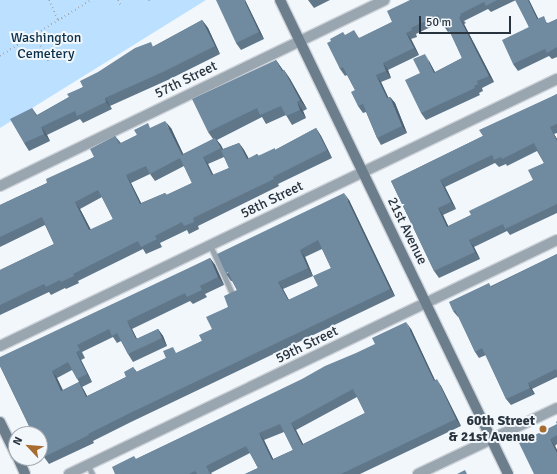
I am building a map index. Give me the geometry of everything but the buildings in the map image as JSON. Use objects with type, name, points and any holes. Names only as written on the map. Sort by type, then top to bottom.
[{"type":"street","name":"21st Avenue","points":[[280,0],[508,474]]},
{"type":"street","name":"57th Street","points":[[0,186],[384,0]]},
{"type":"street","name":"58th Street","points":[[0,346],[557,79]]},
{"type":"street","name":"59th Street","points":[[69,474],[90,469],[557,240]]},
{"type":"street","points":[[418,474],[557,408]]},
{"type":"street","points":[[0,422],[8,438]]},
{"type":"lane","points":[[210,245],[231,291]]},
{"type":"path","points":[[49,0],[58,20]]},
{"type":"path","points":[[0,56],[90,0]]},
{"type":"path","points":[[118,0],[121,6]]},
{"type":"path","points":[[35,35],[48,61]]},
{"type":"green space","name":"Washington Cemetery","points":[[0,0],[206,0],[0,128]]},
{"type":"place","name":"60th Street & 21st Avenue","points":[[543,429]]}]
